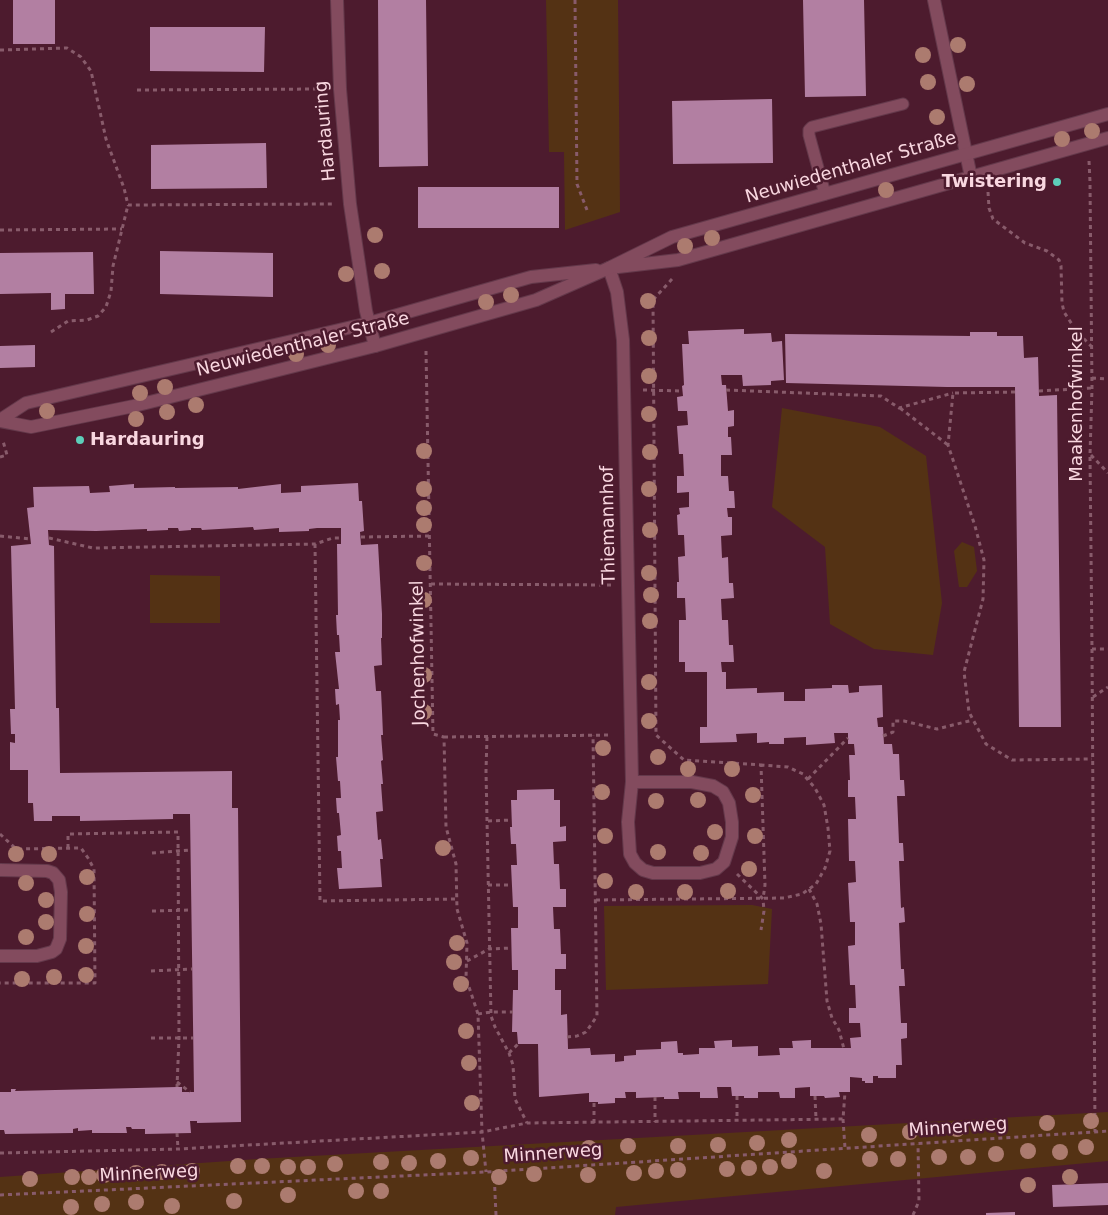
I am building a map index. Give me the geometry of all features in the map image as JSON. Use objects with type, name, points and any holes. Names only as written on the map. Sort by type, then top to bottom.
[{"type":"street","name":"Hardauring","points":[[337,0],[340,89],[350,204],[369,322],[375,346]]},
{"type":"street","points":[[934,0],[971,177]]},
{"type":"street","name":"Neuwiedenthaler Straße","points":[[0,420],[30,427],[134,406],[375,346],[536,300],[609,268],[672,237],[1108,114]]},
{"type":"street","name":"Neuwiedenthaler Straße","points":[[0,420],[26,403],[369,322],[531,277],[678,260],[1108,138]]},
{"type":"street","name":"Thiemannhof","points":[[609,268],[617,292],[623,340],[632,782],[629,805],[628,842],[630,854],[639,867],[653,873],[700,873],[716,869],[724,862]]},
{"type":"street","points":[[632,782],[692,782],[713,786],[723,792],[729,803],[732,822],[732,837],[724,862]]},
{"type":"street","points":[[0,870],[47,871],[53,873],[59,880],[61,892],[60,939],[56,949],[37,956],[0,956]]},
{"type":"lane","points":[[825,194],[808,135],[809,130],[817,126],[903,104]]},
{"type":"path","points":[[575,0],[577,184],[587,210]]},
{"type":"path","points":[[0,50],[67,48],[81,57],[91,71],[106,139],[124,188],[128,205],[113,266],[111,291],[106,306],[98,316],[87,320],[68,321],[51,332]]},
{"type":"path","points":[[137,90],[340,89]]},
{"type":"path","name":"Maakenhofwinkel","points":[[1087,144],[1090,182],[1092,348],[1090,455],[1095,1132]]},
{"type":"path","points":[[987,172],[988,208],[993,218],[1025,243],[1047,251],[1059,260],[1064,312],[1077,332],[1092,348]]},
{"type":"path","points":[[128,205],[350,204]]},
{"type":"path","points":[[0,230],[122,229]]},
{"type":"path","points":[[656,735],[653,300],[675,276],[678,260]]},
{"type":"path","name":"Jochenhofwinkel","points":[[422,333],[427,354],[433,734],[444,737],[446,827],[456,864],[457,909],[467,943],[466,978],[478,1014],[482,1132],[486,1172]]},
{"type":"path","points":[[1092,378],[1108,379]]},
{"type":"path","points":[[1038,391],[1092,388]]},
{"type":"path","points":[[624,390],[682,392]]},
{"type":"path","points":[[726,390],[881,396],[948,445]]},
{"type":"path","points":[[899,408],[953,393],[1015,392]]},
{"type":"path","points":[[953,393],[948,445],[975,526],[984,560],[983,599],[964,672],[968,712],[986,744],[1012,760],[1092,759]]},
{"type":"path","points":[[0,457],[7,456],[2,437]]},
{"type":"path","points":[[1090,455],[1108,473]]},
{"type":"path","points":[[0,536],[31,539]]},
{"type":"path","points":[[361,537],[430,536]]},
{"type":"path","points":[[49,538],[93,548],[314,544],[333,538],[341,538]]},
{"type":"path","points":[[314,544],[320,901],[456,899]]},
{"type":"path","points":[[431,584],[627,585]]},
{"type":"path","points":[[1092,649],[1108,649]]},
{"type":"path","points":[[1093,697],[1108,686]]},
{"type":"path","points":[[883,736],[893,732],[893,721],[937,729],[973,720]]},
{"type":"path","points":[[567,1037],[577,1036],[586,1032],[597,1016],[593,735]]},
{"type":"path","points":[[444,737],[656,735],[684,760],[788,767],[804,774],[815,788],[824,805],[830,851],[825,868],[816,884],[802,894],[784,898],[762,899],[596,900]]},
{"type":"path","points":[[487,737],[491,1012],[495,1027],[509,1053],[513,1065],[515,1099],[527,1124]]},
{"type":"path","points":[[808,779],[848,738]]},
{"type":"path","points":[[761,765],[764,885],[762,899],[764,911],[761,930]]},
{"type":"path","points":[[487,820],[512,820]]},
{"type":"path","points":[[68,848],[68,834],[178,832],[179,1038],[177,1085],[190,1092]]},
{"type":"path","points":[[152,853],[190,850]]},
{"type":"path","points":[[724,862],[762,899]]},
{"type":"path","points":[[488,885],[512,885]]},
{"type":"path","points":[[809,889],[817,904],[822,924],[827,1001],[844,1048]]},
{"type":"path","points":[[152,911],[192,910]]},
{"type":"path","points":[[467,961],[489,948],[511,948]]},
{"type":"path","points":[[151,970],[192,969]]},
{"type":"path","points":[[478,1014],[513,1012]]},
{"type":"path","points":[[151,1038],[193,1038]]},
{"type":"path","points":[[509,1053],[518,1044]]},
{"type":"path","points":[[845,1149],[843,1119],[846,1092]]},
{"type":"path","points":[[736,1096],[737,1120]]},
{"type":"path","points":[[816,1096],[816,1119]]},
{"type":"path","points":[[655,1097],[655,1122]]},
{"type":"path","points":[[594,1102],[594,1122]]},
{"type":"path","points":[[0,1153],[178,1149],[482,1132],[527,1124],[843,1119]]},
{"type":"path","name":"Minnerweg","points":[[0,1195],[486,1172],[1108,1131]]},
{"type":"path","points":[[177,1133],[178,1149]]},
{"type":"path","points":[[912,1215],[919,1201],[918,1144]]},
{"type":"path","points":[[494,1171],[496,1215]]},
{"type":"shaded area","points":[[546,0],[618,0],[620,212],[565,230],[564,152],[549,152]]},
{"type":"shaded area","points":[[782,408],[880,427],[926,456],[942,603],[933,655],[874,649],[830,624],[825,547],[772,507]]},
{"type":"shaded area","points":[[962,542],[974,547],[977,571],[967,587],[959,587],[954,551]]},
{"type":"shaded area","points":[[150,575],[220,576],[220,623],[150,623]]},
{"type":"shaded area","points":[[752,905],[772,909],[768,984],[606,990],[604,906]]},
{"type":"shaded area","points":[[1108,1112],[1108,1161],[616,1207],[615,1215],[0,1215],[0,1177],[258,1159]]},
{"type":"building","points":[[13,0],[55,0],[55,44],[13,44]]},
{"type":"building","points":[[378,0],[426,0],[428,166],[379,167]]},
{"type":"building","points":[[803,0],[864,0],[866,96],[805,97]]},
{"type":"building","points":[[150,27],[265,27],[264,72],[150,71]]},
{"type":"building","points":[[772,99],[773,163],[673,164],[672,101]]},
{"type":"building","points":[[266,143],[267,188],[151,189],[151,145]]},
{"type":"building","points":[[418,187],[559,187],[559,228],[418,228]]},
{"type":"building","points":[[160,251],[273,253],[273,297],[160,294]]},
{"type":"building","points":[[93,252],[94,294],[65,294],[65,309],[51,310],[51,293],[0,294],[0,253]]},
{"type":"building","points":[[744,329],[744,334],[771,333],[772,342],[782,341],[784,380],[771,381],[771,385],[743,386],[742,375],[721,375],[722,385],[726,385],[728,411],[734,410],[734,426],[728,427],[728,437],[731,437],[732,455],[721,455],[721,476],[728,476],[729,491],[734,491],[735,508],[727,508],[728,517],[732,517],[732,535],[721,536],[722,558],[728,557],[729,583],[733,583],[734,598],[721,599],[722,620],[728,620],[729,645],[733,645],[734,662],[721,662],[722,672],[726,672],[726,689],[757,688],[757,693],[784,692],[784,701],[805,701],[805,689],[832,688],[832,685],[848,685],[849,693],[859,692],[859,686],[882,685],[883,717],[877,718],[878,727],[883,727],[884,744],[892,744],[893,754],[899,754],[900,780],[904,780],[905,796],[897,796],[899,843],[903,843],[904,861],[899,861],[901,908],[904,907],[905,922],[899,923],[901,969],[904,969],[905,986],[899,986],[901,1023],[907,1023],[907,1038],[901,1039],[902,1065],[896,1065],[896,1078],[878,1078],[878,1076],[873,1076],[873,1083],[865,1083],[865,1081],[862,1081],[862,1078],[850,1077],[850,1092],[839,1092],[840,1097],[810,1096],[810,1087],[795,1088],[795,1098],[780,1098],[779,1092],[758,1092],[758,1098],[744,1098],[744,1096],[732,1096],[731,1087],[717,1087],[718,1098],[700,1098],[700,1092],[678,1092],[679,1099],[664,1099],[664,1097],[636,1098],[636,1092],[625,1092],[626,1098],[615,1098],[615,1103],[598,1104],[598,1102],[589,1102],[589,1093],[539,1097],[538,1044],[518,1044],[517,1032],[512,1032],[513,990],[518,990],[518,970],[512,970],[511,928],[518,928],[518,907],[513,907],[511,865],[517,865],[516,844],[511,844],[510,827],[512,827],[511,800],[517,800],[517,790],[554,789],[554,800],[560,800],[560,827],[566,826],[566,841],[553,842],[554,864],[559,864],[560,889],[566,889],[566,907],[553,907],[554,929],[560,929],[561,954],[566,954],[566,969],[555,969],[555,990],[561,990],[561,1015],[567,1014],[568,1049],[590,1048],[591,1055],[615,1054],[615,1062],[624,1061],[624,1056],[636,1055],[636,1050],[661,1049],[661,1042],[677,1041],[678,1053],[683,1053],[683,1055],[699,1054],[699,1048],[715,1048],[714,1041],[732,1040],[732,1047],[758,1046],[758,1056],[780,1055],[779,1048],[793,1048],[792,1041],[811,1040],[811,1048],[851,1048],[850,1038],[861,1037],[860,1023],[849,1023],[849,1008],[856,1008],[855,985],[850,985],[848,946],[855,945],[855,922],[850,922],[848,883],[856,882],[855,861],[849,861],[848,819],[856,819],[855,797],[848,797],[848,780],[850,780],[849,755],[855,755],[854,744],[848,744],[848,733],[834,733],[835,743],[806,745],[806,737],[784,738],[784,744],[757,743],[757,733],[736,734],[737,742],[700,743],[700,727],[707,727],[707,672],[685,672],[685,662],[679,662],[679,620],[686,620],[685,598],[677,598],[677,582],[679,582],[678,557],[685,556],[684,535],[678,535],[677,515],[680,514],[679,508],[689,507],[689,492],[677,493],[677,476],[684,476],[683,454],[679,454],[677,426],[688,425],[687,411],[678,411],[677,397],[683,396],[682,386],[684,385],[682,344],[689,344],[688,331]]},
{"type":"building","points":[[970,332],[997,332],[997,336],[1023,336],[1024,358],[1038,357],[1039,396],[1057,395],[1061,727],[1019,727],[1015,387],[786,383],[785,334],[970,336]]},
{"type":"building","points":[[35,345],[35,367],[0,368],[0,346]]},
{"type":"building","points":[[358,483],[359,501],[362,501],[364,531],[360,532],[361,545],[378,544],[382,614],[382,665],[374,666],[376,691],[381,691],[383,735],[381,735],[383,784],[381,784],[383,811],[376,812],[378,840],[381,839],[383,859],[380,859],[382,887],[339,889],[337,868],[342,868],[341,851],[338,851],[337,836],[341,835],[336,798],[341,798],[336,757],[338,757],[338,720],[340,720],[339,704],[336,705],[335,689],[339,689],[335,652],[340,652],[336,615],[338,615],[337,544],[341,544],[341,528],[317,528],[309,529],[309,531],[279,532],[279,528],[254,530],[253,527],[202,530],[201,528],[191,528],[191,530],[179,531],[178,528],[147,531],[147,529],[48,530],[49,545],[54,546],[56,708],[59,708],[60,773],[232,771],[232,808],[238,808],[241,1122],[197,1123],[197,1121],[190,1121],[191,1133],[145,1134],[145,1129],[126,1127],[127,1133],[92,1133],[92,1130],[78,1131],[78,1128],[73,1129],[73,1133],[5,1134],[4,1130],[0,1130],[0,1092],[11,1092],[11,1089],[16,1089],[15,1091],[182,1087],[182,1092],[194,1092],[190,814],[173,814],[173,819],[80,821],[80,816],[52,816],[52,821],[34,821],[33,803],[28,803],[28,770],[10,770],[10,742],[15,743],[15,734],[11,734],[10,709],[15,709],[11,546],[31,544],[27,508],[34,507],[33,487],[89,486],[90,493],[110,492],[109,486],[134,484],[134,488],[238,487],[238,489],[281,484],[281,493],[301,492],[301,486]]},
{"type":"building","points":[[1108,1183],[1108,1205],[1053,1207],[1052,1185]]},
{"type":"building","points":[[1015,1212],[1015,1215],[986,1215],[986,1213]]},
{"type":"place","name":"Twistering","points":[[1057,182]]},
{"type":"place","name":"Hardauring","points":[[80,440]]}]
